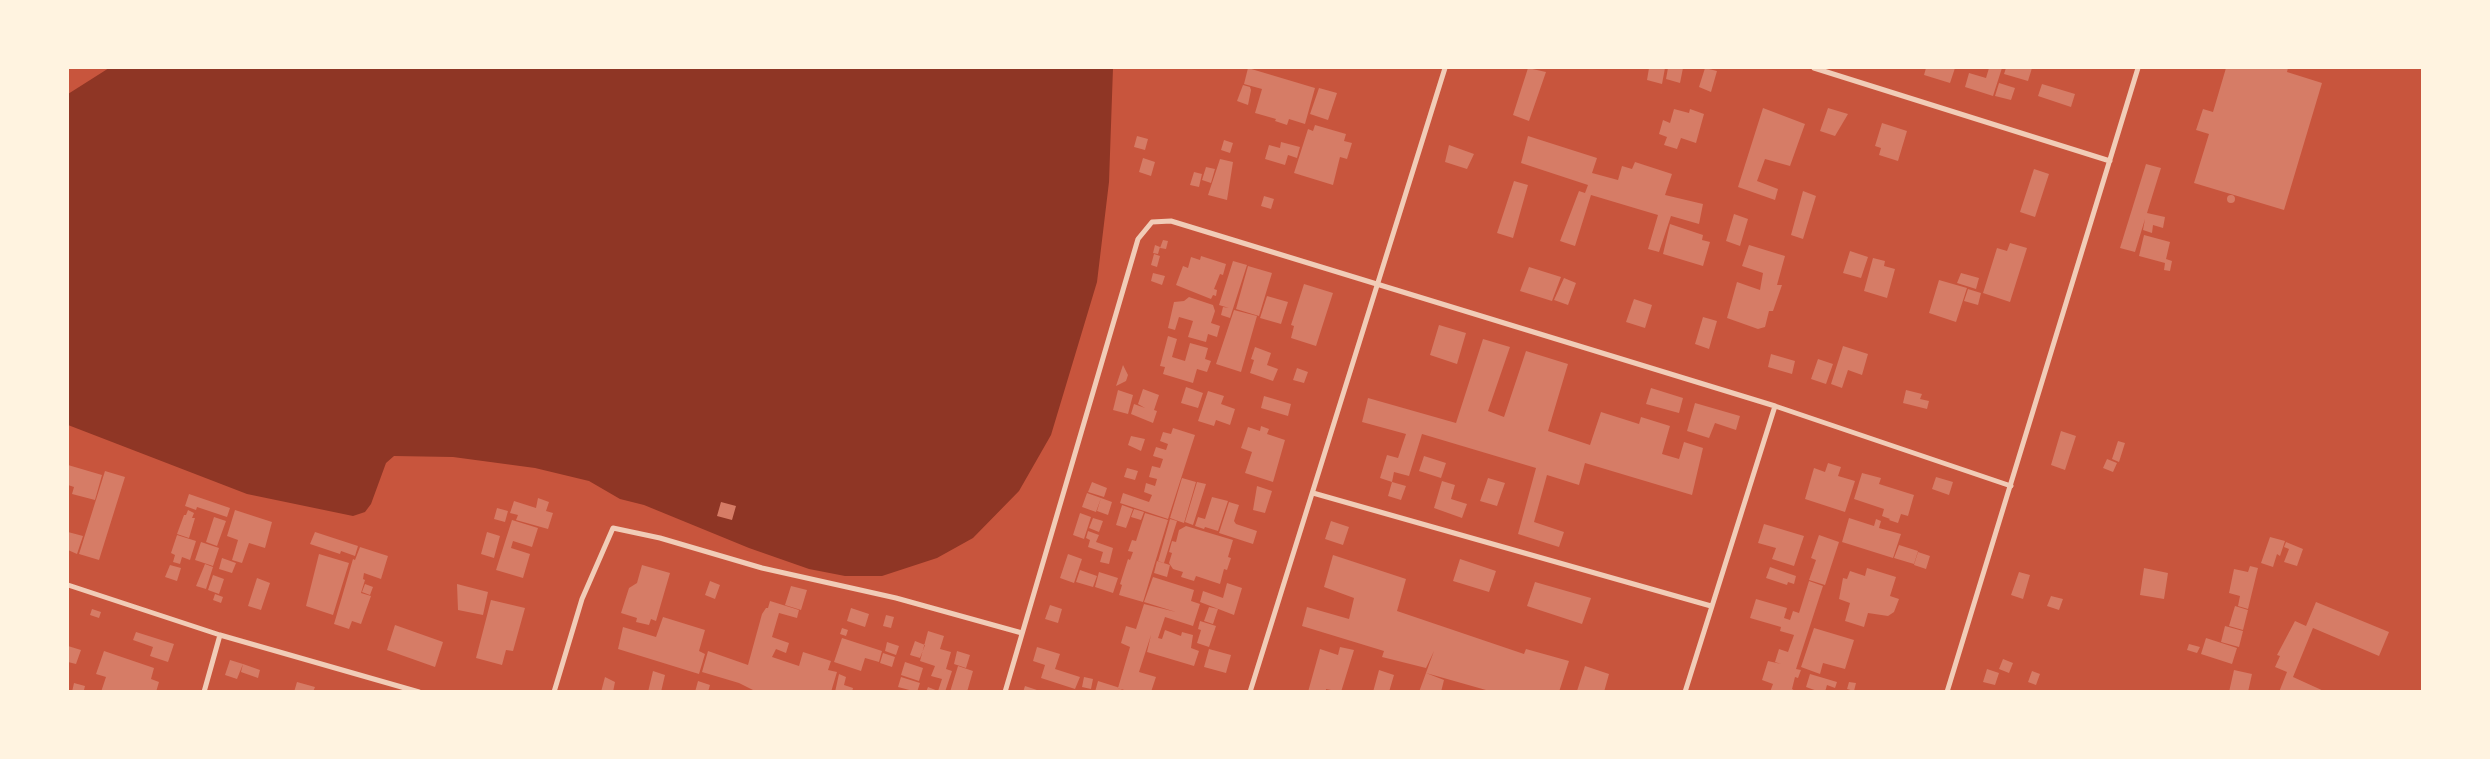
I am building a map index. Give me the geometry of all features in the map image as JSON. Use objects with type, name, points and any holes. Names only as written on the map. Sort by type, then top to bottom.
[{"type":"street","points":[[1250,692],[1445,68]]},
{"type":"street","points":[[1814,68],[2110,161]]},
{"type":"street","points":[[1947,692],[2138,68]]},
{"type":"street","points":[[1005,692],[1138,239],[1152,222],[1171,221],[1379,284],[1775,406],[2011,486]]},
{"type":"street","points":[[1685,692],[1775,406]]},
{"type":"street","points":[[1313,493],[1711,606]]},
{"type":"street","points":[[554,692],[582,599],[613,528],[660,538],[762,568],[896,598],[1022,633]]},
{"type":"street","points":[[68,585],[220,635],[419,692]]},
{"type":"street","points":[[204,692],[220,635]]},
{"type":"shaded area","points":[[109,68],[1113,68],[1109,182],[1097,282],[1051,435],[1019,491],[973,538],[937,558],[882,576],[845,576],[809,569],[749,548],[644,505],[620,499],[589,481],[535,468],[453,457],[394,456],[386,463],[371,504],[365,512],[353,516],[247,494],[68,425],[68,94]]},
{"type":"building","points":[[1248,68],[1315,88],[1305,124],[1289,119],[1287,125],[1275,121],[1276,119],[1255,113],[1262,89],[1244,84]]},
{"type":"building","points":[[1528,68],[1546,72],[1529,121],[1513,115]]},
{"type":"building","points":[[1649,68],[1665,68],[1662,84],[1647,80]]},
{"type":"building","points":[[1668,68],[1683,68],[1680,83],[1666,79]]},
{"type":"building","points":[[1705,68],[1717,71],[1711,92],[1699,87]]},
{"type":"building","points":[[1926,68],[1955,68],[1950,83],[1924,75]]},
{"type":"building","points":[[1989,68],[2002,68],[1993,96],[1965,87],[1969,73],[1986,78]]},
{"type":"building","points":[[2006,68],[2032,68],[2028,81],[2004,74]]},
{"type":"building","points":[[2226,68],[2288,68],[2287,72],[2322,83],[2284,210],[2194,183],[2209,134],[2196,130],[2203,109],[2213,112]]},
{"type":"building","points":[[1999,83],[2015,88],[2011,100],[1995,96]]},
{"type":"building","points":[[2042,84],[2075,94],[2071,107],[2038,96]]},
{"type":"building","points":[[1243,85],[1250,87],[1251,90],[1248,105],[1237,101]]},
{"type":"building","points":[[1319,88],[1337,93],[1328,120],[1310,114]]},
{"type":"building","points":[[1763,108],[1805,124],[1790,166],[1765,159],[1757,181],[1778,189],[1775,200],[1738,187]]},
{"type":"building","points":[[1828,108],[1848,114],[1835,136],[1820,131]]},
{"type":"building","points":[[1674,109],[1689,113],[1690,109],[1704,114],[1696,143],[1681,138],[1677,149],[1664,145],[1667,137],[1659,134],[1663,120],[1670,123]]},
{"type":"building","points":[[1882,123],[1907,131],[1898,161],[1879,155],[1881,148],[1875,146]]},
{"type":"building","points":[[1315,125],[1346,134],[1344,141],[1352,143],[1347,159],[1340,157],[1333,185],[1294,173],[1308,129],[1313,131]]},
{"type":"building","points":[[1137,136],[1148,139],[1145,150],[1134,147]]},
{"type":"building","points":[[1528,136],[1597,158],[1592,173],[1618,180],[1622,166],[1632,169],[1635,162],[1672,174],[1665,195],[1703,204],[1699,224],[1671,216],[1659,252],[1648,249],[1658,215],[1591,195],[1575,246],[1560,241],[1579,191],[1585,193],[1588,185],[1521,163]]},
{"type":"building","points":[[1224,140],[1233,143],[1230,153],[1221,150]]},
{"type":"building","points":[[1281,142],[1300,147],[1297,158],[1288,155],[1285,165],[1265,159],[1269,145],[1280,148]]},
{"type":"building","points":[[1449,145],[1474,154],[1467,169],[1445,162]]},
{"type":"building","points":[[1143,158],[1155,162],[1151,176],[1139,172]]},
{"type":"building","points":[[1220,159],[1233,162],[1227,200],[1208,195]]},
{"type":"building","points":[[2146,164],[2161,168],[2147,213],[2165,217],[2163,228],[2153,225],[2152,233],[2143,230],[2145,219],[2135,252],[2120,248]]},
{"type":"building","points":[[1206,167],[1215,169],[1211,183],[1202,180]]},
{"type":"building","points":[[2034,169],[2049,174],[2035,217],[2020,212]]},
{"type":"building","points":[[1194,172],[1202,174],[1199,187],[1190,185]]},
{"type":"building","points":[[1514,181],[1528,185],[1513,238],[1497,233]]},
{"type":"building","points":[[1803,191],[1816,196],[1803,239],[1791,235]]},
{"type":"building","points":[[2231,195],[2235,199],[2231,203],[2227,199]]},
{"type":"building","points":[[1264,196],[1274,199],[1271,209],[1261,206]]},
{"type":"building","points":[[1734,214],[1748,219],[1740,246],[1726,241]]},
{"type":"building","points":[[1670,224],[1703,235],[1702,240],[1710,242],[1703,266],[1663,254]]},
{"type":"building","points":[[2144,235],[2170,242],[2166,259],[2172,261],[2170,271],[2164,270],[2165,263],[2139,256]]},
{"type":"building","points":[[1163,240],[1168,241],[1166,249],[1160,248]]},
{"type":"building","points":[[2010,243],[2027,248],[2010,302],[1983,293],[1997,248],[2007,251]]},
{"type":"building","points":[[1155,245],[1160,247],[1158,254],[1153,253]]},
{"type":"building","points":[[1749,245],[1785,256],[1777,285],[1782,285],[1773,311],[1769,311],[1765,327],[1758,329],[1727,318],[1737,282],[1760,290],[1763,273],[1742,266]]},
{"type":"building","points":[[1850,251],[1868,257],[1861,278],[1843,273]]},
{"type":"building","points":[[1154,254],[1160,256],[1157,267],[1151,265]]},
{"type":"building","points":[[1201,256],[1226,264],[1223,275],[1220,274],[1214,289],[1217,290],[1216,296],[1213,295],[1211,299],[1176,285],[1183,266],[1188,268],[1191,257],[1200,260]]},
{"type":"building","points":[[1873,258],[1885,261],[1884,266],[1895,269],[1887,298],[1864,291]]},
{"type":"building","points":[[1233,261],[1247,265],[1230,318],[1221,315],[1223,307],[1229,308],[1219,305]]},
{"type":"building","points":[[1248,266],[1272,273],[1259,316],[1236,309]]},
{"type":"building","points":[[1529,267],[1561,277],[1552,301],[1520,291]]},
{"type":"building","points":[[1153,273],[1165,276],[1162,285],[1151,281]]},
{"type":"building","points":[[1961,273],[1979,278],[1976,289],[1957,283]]},
{"type":"building","points":[[1564,278],[1576,283],[1568,305],[1554,300]]},
{"type":"building","points":[[1939,280],[1967,288],[1956,322],[1929,313]]},
{"type":"building","points":[[1304,284],[1333,293],[1316,346],[1291,338],[1294,326],[1291,325]]},
{"type":"building","points":[[1968,289],[1981,293],[1978,305],[1964,301]]},
{"type":"building","points":[[1267,296],[1288,302],[1281,324],[1260,318]]},
{"type":"building","points":[[1189,297],[1213,305],[1215,311],[1211,323],[1220,326],[1217,337],[1208,334],[1206,342],[1188,337],[1193,321],[1179,317],[1175,330],[1168,328],[1174,302],[1184,301]]},
{"type":"building","points":[[1634,299],[1652,305],[1645,328],[1626,322]]},
{"type":"building","points":[[1234,310],[1257,316],[1241,372],[1216,364]]},
{"type":"building","points":[[1703,317],[1717,321],[1709,349],[1695,344]]},
{"type":"building","points":[[1439,325],[1466,333],[1457,364],[1430,355]]},
{"type":"building","points":[[1168,336],[1177,339],[1172,357],[1185,361],[1190,343],[1208,348],[1205,359],[1211,361],[1207,372],[1197,369],[1193,383],[1163,374],[1165,367],[1160,366]]},
{"type":"building","points":[[1483,339],[1510,347],[1488,411],[1504,417],[1526,351],[1568,364],[1548,431],[1590,445],[1601,412],[1639,424],[1641,417],[1670,426],[1662,454],[1679,459],[1684,442],[1703,448],[1692,495],[1585,463],[1579,485],[1547,475],[1534,522],[1564,532],[1559,547],[1518,534],[1536,468],[1422,434],[1409,476],[1394,472],[1392,482],[1380,478],[1387,455],[1398,458],[1406,434],[1362,422],[1368,398],[1456,423]]},
{"type":"building","points":[[1843,346],[1868,354],[1862,375],[1848,370],[1842,388],[1831,384]]},
{"type":"building","points":[[1255,347],[1271,353],[1267,365],[1278,369],[1273,381],[1250,373],[1254,360],[1251,359]]},
{"type":"building","points":[[1771,354],[1795,361],[1792,374],[1768,367]]},
{"type":"building","points":[[1818,359],[1833,364],[1826,384],[1811,379]]},
{"type":"building","points":[[1123,365],[1128,375],[1126,381],[1116,386]]},
{"type":"building","points":[[1297,368],[1308,372],[1304,383],[1293,380]]},
{"type":"building","points":[[1186,387],[1203,393],[1198,408],[1181,403]]},
{"type":"building","points":[[1651,388],[1683,398],[1679,413],[1646,404]]},
{"type":"building","points":[[1143,389],[1159,395],[1154,410],[1157,411],[1153,423],[1131,414],[1134,404],[1145,408],[1138,404]]},
{"type":"building","points":[[1118,390],[1133,395],[1128,414],[1113,410]]},
{"type":"building","points":[[1906,390],[1922,394],[1920,399],[1929,401],[1927,409],[1903,403]]},
{"type":"building","points":[[1208,391],[1224,396],[1221,404],[1235,409],[1230,425],[1216,420],[1214,426],[1198,421]]},
{"type":"building","points":[[1264,396],[1291,404],[1288,416],[1261,408]]},
{"type":"building","points":[[1695,403],[1740,416],[1736,430],[1715,423],[1709,438],[1687,431]]},
{"type":"building","points":[[1261,426],[1269,429],[1267,434],[1285,440],[1273,482],[1245,473],[1252,452],[1241,448],[1248,427],[1260,431]]},
{"type":"building","points":[[1173,428],[1195,435],[1168,519],[1120,503],[1123,493],[1149,502],[1152,495],[1144,492],[1146,483],[1155,486],[1157,479],[1149,477],[1152,466],[1160,468],[1163,459],[1153,456],[1156,447],[1166,450],[1168,444],[1160,441],[1163,432],[1171,434]]},
{"type":"building","points":[[2061,431],[2076,436],[2065,470],[2051,465]]},
{"type":"building","points":[[1131,436],[1145,439],[1141,451],[1128,445]]},
{"type":"building","points":[[2118,441],[2125,443],[2119,462],[2112,459]]},
{"type":"building","points":[[1424,456],[1446,463],[1441,478],[1419,471]]},
{"type":"building","points":[[2107,459],[2117,463],[2113,472],[2103,468]]},
{"type":"building","points":[[1828,463],[1841,467],[1838,476],[1855,481],[1845,512],[1805,499],[1814,468],[1825,472]]},
{"type":"building","points":[[68,465],[102,475],[95,500],[72,494],[74,487],[68,485]]},
{"type":"building","points":[[1127,468],[1138,471],[1135,480],[1124,477]]},
{"type":"building","points":[[105,471],[125,477],[99,560],[79,554]]},
{"type":"building","points":[[1862,473],[1881,478],[1879,484],[1914,495],[1908,516],[1901,514],[1898,523],[1882,516],[1884,509],[1854,499]]},
{"type":"building","points":[[1936,477],[1953,482],[1949,495],[1932,489]]},
{"type":"building","points":[[1182,478],[1196,482],[1184,523],[1170,518]]},
{"type":"building","points":[[1488,478],[1505,483],[1497,506],[1480,501]]},
{"type":"building","points":[[1442,481],[1455,485],[1451,499],[1467,504],[1462,518],[1434,508]]},
{"type":"building","points":[[1092,482],[1107,488],[1104,497],[1088,492]]},
{"type":"building","points":[[1197,482],[1206,484],[1193,525],[1185,522]]},
{"type":"building","points":[[1392,482],[1406,486],[1401,500],[1388,496]]},
{"type":"building","points":[[1257,486],[1272,491],[1265,513],[1253,510]]},
{"type":"building","points":[[1087,493],[1101,498],[1096,512],[1082,507]]},
{"type":"building","points":[[189,494],[230,508],[227,517],[197,507],[196,510],[185,506]]},
{"type":"building","points":[[1212,497],[1228,501],[1218,531],[1195,526],[1198,517],[1205,519]]},
{"type":"building","points":[[538,498],[549,502],[546,511],[553,513],[548,529],[516,520],[518,515],[510,513],[514,501],[536,508]]},
{"type":"building","points":[[1101,498],[1112,502],[1108,515],[1097,511]]},
{"type":"building","points":[[721,502],[736,506],[732,520],[717,516]]},
{"type":"building","points":[[1229,502],[1239,505],[1234,521],[1236,524],[1257,531],[1253,544],[1219,533]]},
{"type":"building","points":[[1122,505],[1133,509],[1126,528],[1116,525]]},
{"type":"building","points":[[497,508],[508,511],[505,522],[494,519]]},
{"type":"building","points":[[1134,509],[1144,512],[1141,520],[1131,517]]},
{"type":"building","points":[[188,510],[194,513],[192,518],[195,518],[189,538],[177,534],[184,515],[186,515]]},
{"type":"building","points":[[235,510],[272,522],[265,548],[249,543],[242,563],[232,560],[238,540],[227,536]]},
{"type":"building","points":[[1080,513],[1091,517],[1084,539],[1073,535]]},
{"type":"building","points":[[1145,513],[1168,520],[1143,602],[1119,595],[1122,585],[1120,584],[1128,559],[1130,560],[1133,552],[1128,551],[1132,540],[1136,541]]},
{"type":"building","points":[[214,517],[226,521],[217,546],[206,542]]},
{"type":"building","points":[[1093,518],[1103,521],[1099,532],[1089,528]]},
{"type":"building","points":[[1849,518],[1874,526],[1876,519],[1881,521],[1879,528],[1901,534],[1893,558],[1842,542]]},
{"type":"building","points":[[1170,519],[1177,521],[1164,563],[1158,561]]},
{"type":"building","points":[[512,520],[538,528],[532,547],[513,541],[511,548],[530,554],[523,578],[496,570]]},
{"type":"building","points":[[1331,521],[1349,527],[1343,545],[1325,539]]},
{"type":"building","points":[[1764,524],[1804,536],[1794,566],[1772,559],[1776,548],[1758,543]]},
{"type":"building","points":[[1186,526],[1233,540],[1228,557],[1231,558],[1227,570],[1224,569],[1220,584],[1196,576],[1194,581],[1181,577],[1183,572],[1173,569],[1169,563],[1172,553],[1169,552],[1172,541],[1176,542],[1179,530]]},
{"type":"building","points":[[1088,531],[1099,535],[1096,542],[1113,548],[1109,564],[1100,562],[1103,552],[1088,547],[1090,540],[1086,538]]},
{"type":"building","points":[[68,532],[83,536],[77,554],[68,550]]},
{"type":"building","points":[[315,532],[358,546],[355,556],[341,551],[340,554],[310,544]]},
{"type":"building","points":[[487,532],[500,536],[494,558],[481,554]]},
{"type":"building","points":[[177,535],[196,541],[190,560],[182,557],[180,564],[173,562],[175,555],[171,553]]},
{"type":"building","points":[[1819,535],[1839,542],[1825,585],[1809,580],[1816,560],[1811,558]]},
{"type":"building","points":[[2270,537],[2285,541],[2280,556],[2277,554],[2273,567],[2261,563]]},
{"type":"building","points":[[201,542],[219,548],[213,566],[195,560]]},
{"type":"building","points":[[2286,542],[2303,549],[2297,566],[2284,562],[2289,549],[2284,547]]},
{"type":"building","points":[[1899,545],[1918,551],[1914,564],[1894,558]]},
{"type":"building","points":[[360,547],[388,556],[381,579],[364,573],[363,579],[365,580],[361,593],[371,596],[361,624],[352,621],[349,629],[334,624],[353,559],[355,560]]},
{"type":"building","points":[[1918,552],[1930,556],[1926,569],[1914,565]]},
{"type":"building","points":[[319,554],[349,563],[333,615],[306,606]]},
{"type":"building","points":[[1068,554],[1082,559],[1074,583],[1060,578]]},
{"type":"building","points":[[1333,555],[1406,579],[1397,611],[1524,654],[1526,649],[1569,661],[1559,692],[1493,692],[1426,673],[1444,680],[1441,692],[1419,692],[1434,651],[1426,668],[1382,657],[1384,651],[1302,626],[1307,607],[1349,619],[1354,598],[1324,587]]},
{"type":"building","points":[[222,558],[236,563],[232,573],[219,569]]},
{"type":"building","points":[[1460,559],[1496,571],[1489,592],[1453,581]]},
{"type":"building","points":[[1157,561],[1170,565],[1167,577],[1154,573]]},
{"type":"building","points":[[205,564],[213,567],[206,589],[196,586]]},
{"type":"building","points":[[170,565],[181,568],[177,581],[165,577]]},
{"type":"building","points":[[642,565],[670,573],[656,621],[651,619],[649,625],[636,622],[637,618],[621,613],[629,588],[637,583]]},
{"type":"building","points":[[2250,566],[2258,568],[2248,609],[2238,606],[2240,596],[2229,593],[2234,569],[2248,572]]},
{"type":"building","points":[[1770,567],[1796,576],[1794,584],[1788,582],[1787,585],[1766,578]]},
{"type":"building","points":[[1867,568],[1896,577],[1890,596],[1899,599],[1894,612],[1888,616],[1868,613],[1864,627],[1845,621],[1850,603],[1839,599],[1843,578],[1847,579],[1850,571],[1865,576]]},
{"type":"building","points":[[2144,568],[2168,573],[2164,599],[2140,595]]},
{"type":"building","points":[[1080,570],[1097,576],[1093,587],[1076,582]]},
{"type":"building","points":[[1099,572],[1118,578],[1113,593],[1095,587]]},
{"type":"building","points":[[2019,572],[2030,575],[2023,599],[2011,595]]},
{"type":"building","points":[[213,575],[224,579],[219,594],[208,590]]},
{"type":"building","points":[[1153,577],[1194,590],[1191,601],[1200,604],[1193,626],[1165,617],[1158,638],[1162,639],[1165,630],[1181,636],[1182,632],[1193,635],[1191,648],[1199,651],[1194,666],[1147,652],[1151,635],[1139,672],[1156,677],[1151,692],[1130,692],[1118,688],[1130,647],[1121,643],[1126,626],[1136,629],[1144,604],[1176,612],[1144,602]]},
{"type":"building","points":[[257,578],[270,583],[261,610],[248,606]]},
{"type":"building","points":[[710,581],[720,585],[715,599],[705,595]]},
{"type":"building","points":[[1809,581],[1823,586],[1796,669],[1801,670],[1798,678],[1795,677],[1792,689],[1797,692],[1770,692],[1773,684],[1762,680],[1768,661],[1781,664],[1775,662],[1779,649],[1788,652],[1794,635],[1780,631],[1781,627],[1750,618],[1756,599],[1787,608],[1784,618],[1790,620],[1793,611],[1799,613]]},
{"type":"building","points":[[1535,582],[1591,598],[1582,624],[1527,606]]},
{"type":"building","points":[[1227,583],[1242,588],[1234,615],[1200,602],[1203,591],[1223,598]]},
{"type":"building","points":[[365,584],[373,587],[370,595],[362,592]]},
{"type":"building","points":[[457,584],[488,592],[483,615],[458,610]]},
{"type":"building","points":[[791,586],[807,590],[801,610],[785,605]]},
{"type":"building","points":[[215,594],[223,597],[221,603],[213,600]]},
{"type":"building","points":[[2051,596],[2063,599],[2059,610],[2047,606]]},
{"type":"building","points":[[491,600],[525,608],[513,651],[506,650],[502,665],[476,658]]},
{"type":"building","points":[[770,601],[799,610],[797,618],[779,613],[772,637],[789,643],[786,653],[776,649],[772,657],[799,666],[803,652],[831,661],[828,670],[837,672],[831,692],[757,692],[739,683],[702,672],[708,651],[748,665],[762,614],[768,608]]},
{"type":"building","points":[[2316,602],[2389,632],[2379,656],[2313,628],[2293,677],[2326,692],[2279,692],[2287,672],[2275,667],[2280,656],[2277,655],[2295,621],[2306,626]]},
{"type":"building","points":[[1050,605],[1062,609],[1058,623],[1045,619]]},
{"type":"building","points":[[2235,606],[2248,610],[2243,630],[2229,626]]},
{"type":"building","points":[[1209,607],[1218,609],[1213,624],[1204,621]]},
{"type":"building","points":[[851,608],[869,614],[865,627],[847,621]]},
{"type":"building","points":[[92,609],[101,612],[99,618],[90,615]]},
{"type":"building","points":[[886,615],[894,617],[891,628],[883,626]]},
{"type":"building","points":[[663,617],[705,630],[699,651],[705,654],[699,674],[618,649],[623,627],[656,637]]},
{"type":"building","points":[[1200,621],[1216,626],[1209,647],[1197,643],[1201,630],[1198,629]]},
{"type":"building","points":[[395,625],[443,642],[435,667],[387,650]]},
{"type":"building","points":[[2225,626],[2243,631],[2239,647],[2221,642]]},
{"type":"building","points":[[842,628],[848,630],[846,636],[840,634]]},
{"type":"building","points":[[1814,628],[1854,640],[1845,669],[1823,663],[1820,674],[1801,667]]},
{"type":"building","points":[[928,631],[944,636],[940,649],[951,652],[946,669],[952,671],[945,692],[926,692],[928,687],[938,691],[942,679],[931,676],[935,666],[920,661]]},
{"type":"building","points":[[136,632],[174,644],[168,662],[150,656],[153,647],[133,640]]},
{"type":"building","points":[[842,638],[882,651],[879,662],[865,658],[861,671],[834,662]]},
{"type":"building","points":[[2206,638],[2237,648],[2232,664],[2201,654]]},
{"type":"building","points":[[915,641],[925,645],[920,658],[910,655]]},
{"type":"building","points":[[887,642],[899,646],[896,655],[885,651]]},
{"type":"building","points":[[2189,644],[2200,647],[2197,653],[2187,650]]},
{"type":"building","points":[[68,646],[81,650],[76,664],[68,662]]},
{"type":"building","points":[[1037,647],[1060,654],[1055,669],[1080,677],[1075,689],[1041,678],[1045,665],[1033,661]]},
{"type":"building","points":[[1340,647],[1354,650],[1341,692],[1326,689],[1326,692],[1308,692],[1320,649],[1338,655]]},
{"type":"building","points":[[1209,649],[1231,655],[1226,673],[1204,667]]},
{"type":"building","points":[[104,651],[154,668],[151,679],[159,682],[156,692],[101,692],[106,677],[96,674]]},
{"type":"building","points":[[957,651],[970,655],[966,668],[954,664]]},
{"type":"building","points":[[883,653],[895,657],[892,667],[880,663]]},
{"type":"building","points":[[2003,659],[2013,663],[2009,673],[1999,669]]},
{"type":"building","points":[[230,660],[243,664],[237,679],[225,675]]},
{"type":"building","points":[[905,662],[923,668],[919,681],[901,675]]},
{"type":"building","points":[[243,664],[260,670],[258,678],[241,672]]},
{"type":"building","points":[[958,666],[973,671],[967,692],[950,692]]},
{"type":"building","points":[[1585,666],[1609,674],[1604,692],[1577,691]]},
{"type":"building","points":[[1987,669],[1999,673],[1995,685],[1983,682]]},
{"type":"building","points":[[1379,670],[1394,675],[1389,692],[1373,692]]},
{"type":"building","points":[[2234,670],[2252,674],[2248,692],[2229,692]]},
{"type":"building","points":[[653,671],[665,675],[661,692],[648,692]]},
{"type":"building","points":[[2032,671],[2040,674],[2036,685],[2028,682]]},
{"type":"building","points":[[839,674],[846,677],[844,685],[853,688],[852,692],[835,692]]},
{"type":"building","points":[[1810,674],[1837,682],[1835,688],[1827,685],[1825,692],[1820,692],[1806,687]]},
{"type":"building","points":[[605,677],[615,682],[613,692],[601,692]]},
{"type":"building","points":[[901,677],[920,683],[917,692],[898,687]]},
{"type":"building","points":[[1084,677],[1093,679],[1091,689],[1082,687]]},
{"type":"building","points":[[698,681],[710,685],[708,692],[695,692]]},
{"type":"building","points":[[1098,681],[1117,687],[1126,692],[1095,692]]},
{"type":"building","points":[[297,682],[315,687],[313,692],[294,692]]},
{"type":"building","points":[[1849,682],[1856,683],[1854,691],[1847,689]]},
{"type":"building","points":[[74,683],[85,686],[84,690],[87,692],[72,692]]},
{"type":"building","points":[[1025,686],[1040,691],[1040,692],[1023,692]]}]
